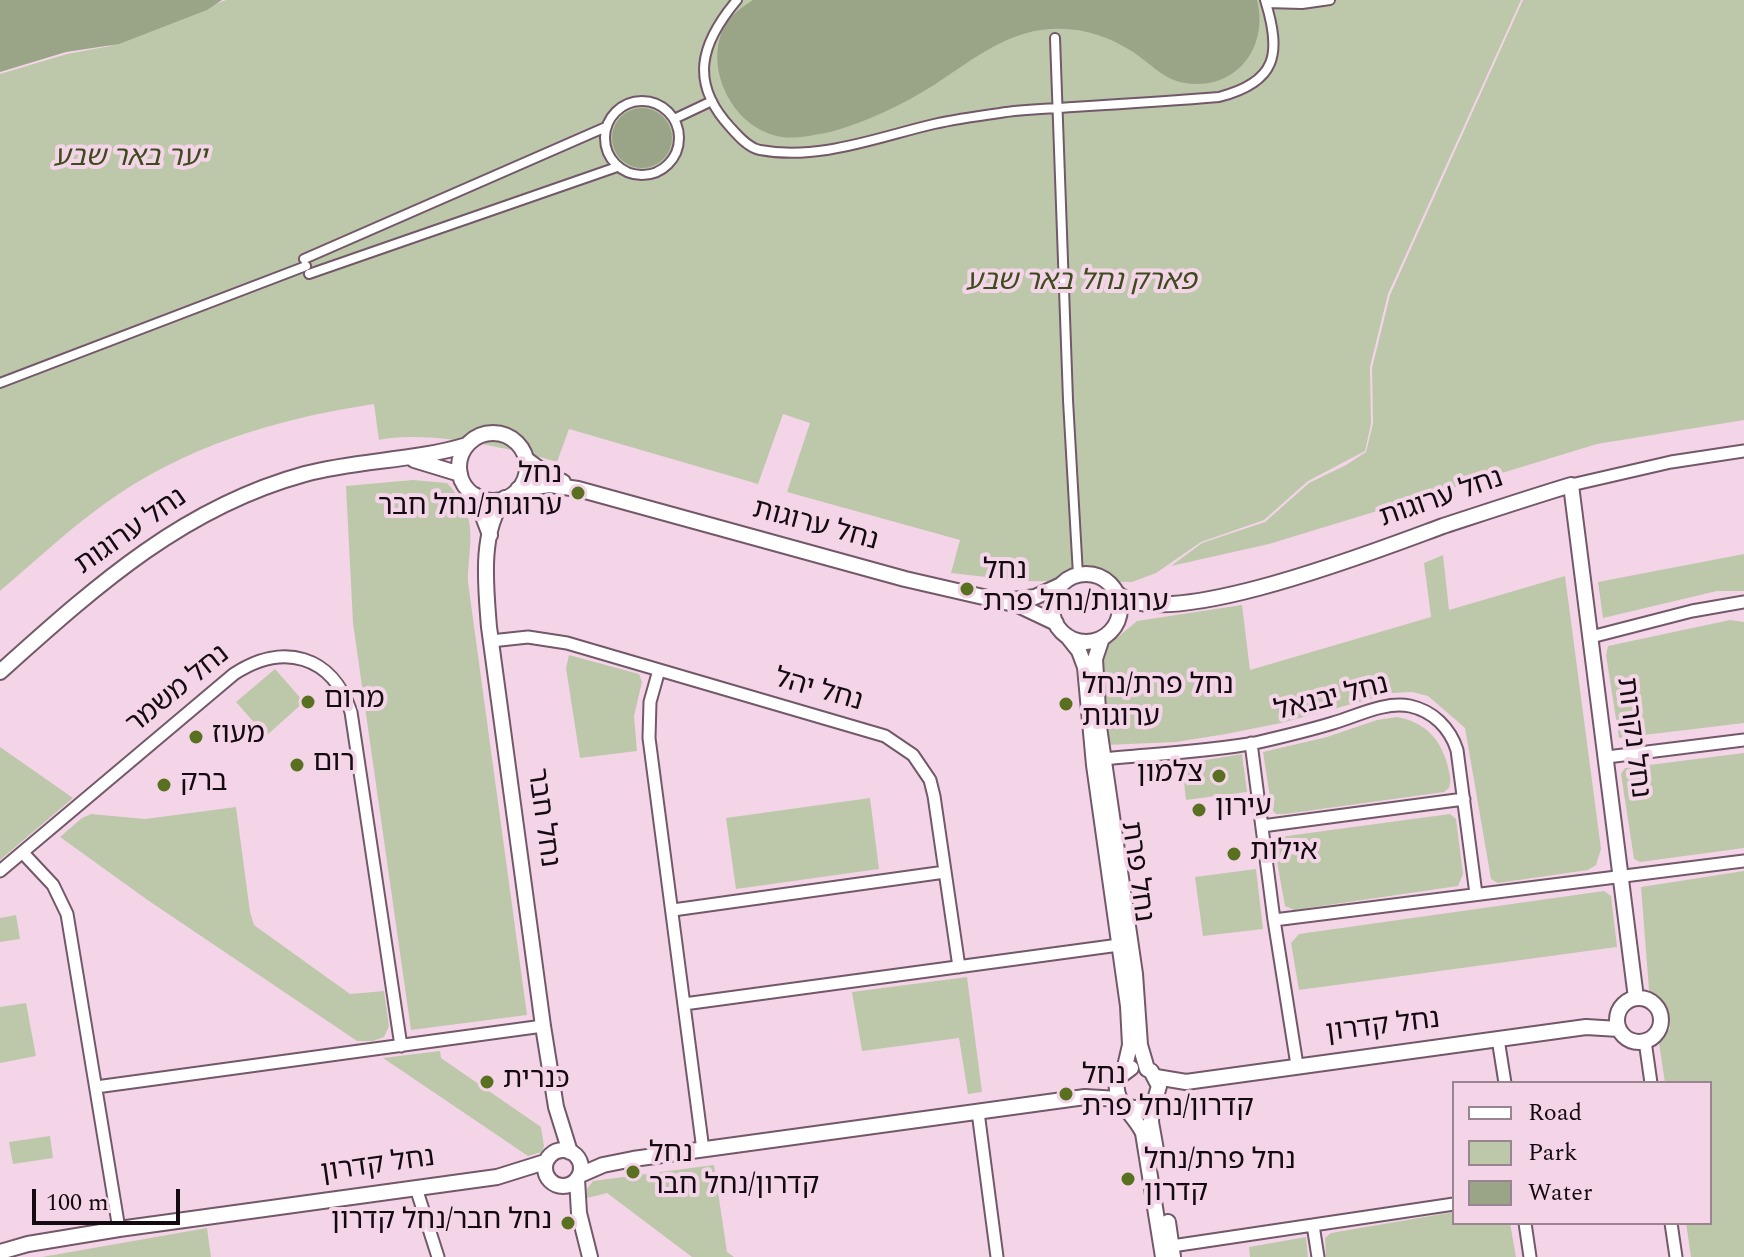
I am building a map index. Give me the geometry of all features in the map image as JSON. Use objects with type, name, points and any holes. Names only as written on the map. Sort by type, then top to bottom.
[{"type":"street","points":[[737,0],[705,49],[707,89],[716,112],[739,137],[756,149],[785,152],[807,152],[865,143],[935,124],[1004,112],[1219,97],[1238,92],[1263,78],[1270,66],[1274,50],[1266,1],[1330,0]]},
{"type":"street","points":[[1055,38],[1068,400],[1078,575]]},
{"type":"street","points":[[639,101],[661,107],[674,119],[679,142],[666,167],[644,176],[632,175],[617,167],[605,147],[606,127],[617,110],[639,101]]},
{"type":"street","points":[[674,119],[712,101]]},
{"type":"street","points":[[307,266],[606,127]]},
{"type":"street","points":[[0,383],[307,266],[617,167]]},
{"type":"street","points":[[485,434],[501,434],[519,445],[526,459],[526,475],[518,489],[505,498],[489,500],[475,495],[464,484],[460,474],[460,460],[467,445],[485,434]]},
{"type":"street","name":"נחל ערוגות","points":[[0,672],[128,563],[182,525],[214,508],[277,482],[309,473],[384,460],[410,459],[467,445]]},
{"type":"street","name":"נחל ערוגות","points":[[1119,619],[1158,604],[1242,592],[1303,575],[1571,485],[1657,465],[1744,451]]},
{"type":"street","name":"נחל ערוגות","points":[[410,459],[460,474]]},
{"type":"street","name":"נחל ערוגות","points":[[526,459],[546,474],[578,489]]},
{"type":"street","name":"נחל ערוגות","points":[[518,489],[550,485],[578,489],[905,579],[1032,610],[1056,623]]},
{"type":"street","name":"נחל נקרות","points":[[1571,485],[1636,998]]},
{"type":"street","name":"נחל חבר","points":[[475,495],[490,536]]},
{"type":"street","name":"נחל חבר","points":[[505,498],[498,509],[490,536],[488,600],[491,641],[556,1107],[574,1155]]},
{"type":"street","points":[[1078,575],[1098,576],[1106,580],[1117,593],[1120,603],[1119,619],[1113,630],[1102,638],[1087,642],[1067,636],[1053,616],[1053,599],[1061,585],[1078,575]]},
{"type":"street","name":"נחל ערוגות","points":[[991,600],[1035,597],[1061,585]]},
{"type":"street","name":"נחל ערוגות","points":[[1117,593],[1125,600],[1158,604]]},
{"type":"street","points":[[1591,637],[1707,607],[1744,602]]},
{"type":"street","name":"נחל פרת","points":[[1067,636],[1079,651],[1085,667],[1088,724],[1130,1035],[1129,1055],[1121,1075]]},
{"type":"street","name":"נחל יהל","points":[[491,641],[543,638],[885,736],[901,745],[923,767],[930,780],[959,967]]},
{"type":"street","name":"נחל פרת","points":[[1102,638],[1096,651],[1095,671],[1102,759],[1135,974],[1140,1045],[1152,1073]]},
{"type":"street","name":"נחל משמר","points":[[0,871],[244,667],[277,656],[303,658],[334,680],[351,712],[401,1046]]},
{"type":"street","points":[[659,670],[650,702],[649,738],[703,1150]]},
{"type":"street","name":"נחל יבנאל","points":[[1102,759],[1251,743],[1304,732],[1387,707],[1411,706],[1442,723],[1454,741],[1476,894]]},
{"type":"street","points":[[1607,757],[1744,740]]},
{"type":"street","points":[[1251,743],[1297,1065]]},
{"type":"street","points":[[1262,826],[1464,799]]},
{"type":"street","points":[[23,853],[53,885],[64,904],[119,1229]]},
{"type":"street","points":[[1274,920],[1744,861]]},
{"type":"street","points":[[673,910],[945,872]]},
{"type":"street","points":[[684,1004],[1119,945]]},
{"type":"street","points":[[1636,998],[1651,1001],[1661,1017],[1658,1032],[1645,1041],[1630,1040],[1618,1022],[1623,1005],[1636,998]]},
{"type":"street","name":"נחל קדרון","points":[[1155,1100],[1186,1082],[1618,1022]]},
{"type":"street","points":[[96,1087],[543,1026]]},
{"type":"street","points":[[1498,1039],[1505,1081]]},
{"type":"street","points":[[1645,1041],[1651,1081]]},
{"type":"street","points":[[1085,1097],[1135,1067],[1152,1073],[1159,1089],[1151,1122],[1169,1253]]},
{"type":"street","name":"נחל קדרון","points":[[1152,1073],[1186,1082]]},
{"type":"street","points":[[1121,1075],[1116,1089],[1140,1126],[1169,1253]]},
{"type":"street","points":[[552,1182],[570,1185],[578,1177],[603,1165],[633,1159],[1085,1097],[1141,1109],[1155,1100]]},
{"type":"street","name":"נחל חבר","points":[[548,1159],[556,1107]]},
{"type":"street","points":[[978,1112],[997,1257]]},
{"type":"street","points":[[582,1227],[545,1171],[548,1159],[561,1150],[574,1155],[633,1159]]},
{"type":"street","points":[[574,1155],[581,1166],[577,1199],[590,1257]]},
{"type":"street","name":"נחל קדרון","points":[[0,1252],[28,1244],[119,1229],[497,1177],[548,1159]]},
{"type":"street","name":"נחל קדרון","points":[[497,1177],[552,1182]]},
{"type":"street","points":[[416,1188],[438,1257]]},
{"type":"street","points":[[1169,1253],[1313,1225],[1452,1204]]},
{"type":"street","points":[[1313,1225],[1318,1257]]},
{"type":"street","points":[[1525,1225],[1530,1257]]},
{"type":"street","points":[[1671,1225],[1676,1257]]},
{"type":"street","name":"נחל קדרון","points":[[0,1243],[28,1244]]},
{"type":"green space","name":"פארק נחל באר שבע","points":[[226,0],[1521,0],[1388,294],[1370,367],[1371,424],[1365,451],[1308,481],[1264,520],[1201,542],[1156,573],[1132,582],[1021,581],[951,573],[960,540],[787,492],[810,423],[783,414],[758,484],[569,429],[557,462],[493,446],[444,439],[379,440],[374,404],[267,427],[166,466],[90,515],[0,591],[0,74],[67,54],[110,46]]},
{"type":"green space","points":[[1523,0],[1744,0],[1744,420],[1597,444],[1269,544],[1171,566],[1202,543],[1265,522],[1309,483],[1366,452],[1373,424],[1372,368],[1390,295]]},
{"type":"green space","points":[[413,480],[447,483],[468,518],[468,582],[527,1015],[411,1030],[353,623],[346,486]]},
{"type":"green space","points":[[1744,554],[1744,591],[1717,591],[1603,618],[1598,582]]},
{"type":"green space","points":[[1443,555],[1449,610],[1565,576],[1601,849],[1596,865],[1588,870],[1498,883],[1491,879],[1465,728],[1428,696],[1412,692],[1393,693],[1281,723],[1226,734],[1176,742],[1106,745],[1103,662],[1106,647],[1137,621],[1242,605],[1250,670],[1431,617],[1424,563]]},
{"type":"green space","points":[[1730,620],[1744,622],[1744,723],[1619,738],[1606,655],[1608,646]]},
{"type":"green space","points":[[569,655],[639,674],[642,682],[634,716],[637,751],[580,758],[566,668]]},
{"type":"green space","points":[[275,669],[304,702],[266,736],[236,702]]},
{"type":"green space","points":[[1397,717],[1415,722],[1435,738],[1447,763],[1450,779],[1449,788],[1444,792],[1285,814],[1276,814],[1272,810],[1263,752]]},
{"type":"green space","points":[[0,747],[73,798],[0,860]]},
{"type":"green space","points":[[1744,753],[1744,848],[1640,862],[1634,859],[1621,774],[1625,768]]},
{"type":"green space","points":[[1242,754],[1247,792],[1186,800],[1182,764]]},
{"type":"green space","points":[[870,798],[879,869],[736,889],[726,818]]},
{"type":"green space","points":[[236,807],[254,925],[350,994],[384,991],[389,1026],[384,1037],[357,1041],[60,837],[91,814],[145,819]]},
{"type":"green space","points":[[1450,814],[1456,819],[1463,874],[1458,886],[1294,910],[1285,906],[1274,845],[1279,837]]},
{"type":"green space","points":[[1256,869],[1263,929],[1203,936],[1195,877]]},
{"type":"green space","points":[[1744,871],[1744,1257],[1691,1257],[1686,1225],[1712,1225],[1712,1081],[1665,1081],[1659,1043],[1670,1028],[1667,1011],[1649,990],[1641,887]]},
{"type":"green space","points":[[1604,891],[1611,896],[1617,947],[1299,990],[1291,943],[1299,934]]},
{"type":"green space","points":[[16,915],[20,939],[0,942],[0,918]]},
{"type":"green space","points":[[967,977],[982,1092],[968,1094],[959,1038],[862,1051],[852,992]]},
{"type":"green space","points":[[26,1003],[36,1056],[0,1063],[0,1007]]},
{"type":"green space","points":[[440,1051],[441,1058],[541,1127],[542,1152],[528,1156],[383,1058]]},
{"type":"green space","points":[[50,1136],[53,1158],[13,1164],[9,1142]]},
{"type":"green space","points":[[714,1165],[727,1252],[734,1257],[692,1257],[607,1193],[587,1198],[587,1189],[593,1181]]},
{"type":"green space","points":[[1452,1212],[1452,1225],[1510,1225],[1516,1257],[1326,1257],[1325,1238],[1331,1233]]},
{"type":"green space","points":[[207,1228],[211,1257],[42,1257]]},
{"type":"green space","points":[[1306,1237],[1308,1257],[1250,1257],[1249,1247]]},
{"type":"water","points":[[0,0],[222,0],[207,10],[119,44],[66,52],[0,72]]},
{"type":"water","points":[[753,0],[1257,0],[1259,18],[1258,34],[1245,62],[1233,73],[1203,84],[1185,83],[1164,75],[1123,46],[1101,36],[1077,30],[1041,30],[998,44],[922,92],[871,118],[830,132],[782,137],[750,123],[738,111],[721,80],[718,46],[723,29],[732,16]]},
{"type":"water","points":[[642,108],[654,110],[663,117],[670,126],[670,150],[663,159],[654,166],[642,168],[630,166],[621,159],[614,150],[612,138],[614,126],[621,117],[630,110]]},
{"type":"place","name":"נחל ערוגות/נחל חבר","points":[[578,493]]},
{"type":"place","name":"נחל ערוגות/נחל פרת","points":[[967,589]]},
{"type":"place","name":"מרום","points":[[308,702]]},
{"type":"place","name":"נחל פרת/נחל ערוגות","points":[[1066,704]]},
{"type":"place","name":"מעוז","points":[[196,737]]},
{"type":"place","name":"רום","points":[[297,765]]},
{"type":"place","name":"צלמון","points":[[1219,776]]},
{"type":"place","name":"ברק","points":[[164,785]]},
{"type":"place","name":"עירון","points":[[1199,810]]},
{"type":"place","name":"אילות","points":[[1234,854]]},
{"type":"place","name":"כנרית","points":[[487,1082]]},
{"type":"place","name":"נחל קדרון/נחל פרת","points":[[1066,1094]]},
{"type":"place","name":"נחל קדרון/נחל חבר","points":[[633,1172]]},
{"type":"place","name":"נחל פרת/נחל קדרון","points":[[1128,1179]]},
{"type":"place","name":"נחל חבר/נחל קדרון","points":[[568,1223]]},
{"type":"park label","name":"יער באר שבע","points":[[130,160]]}]
